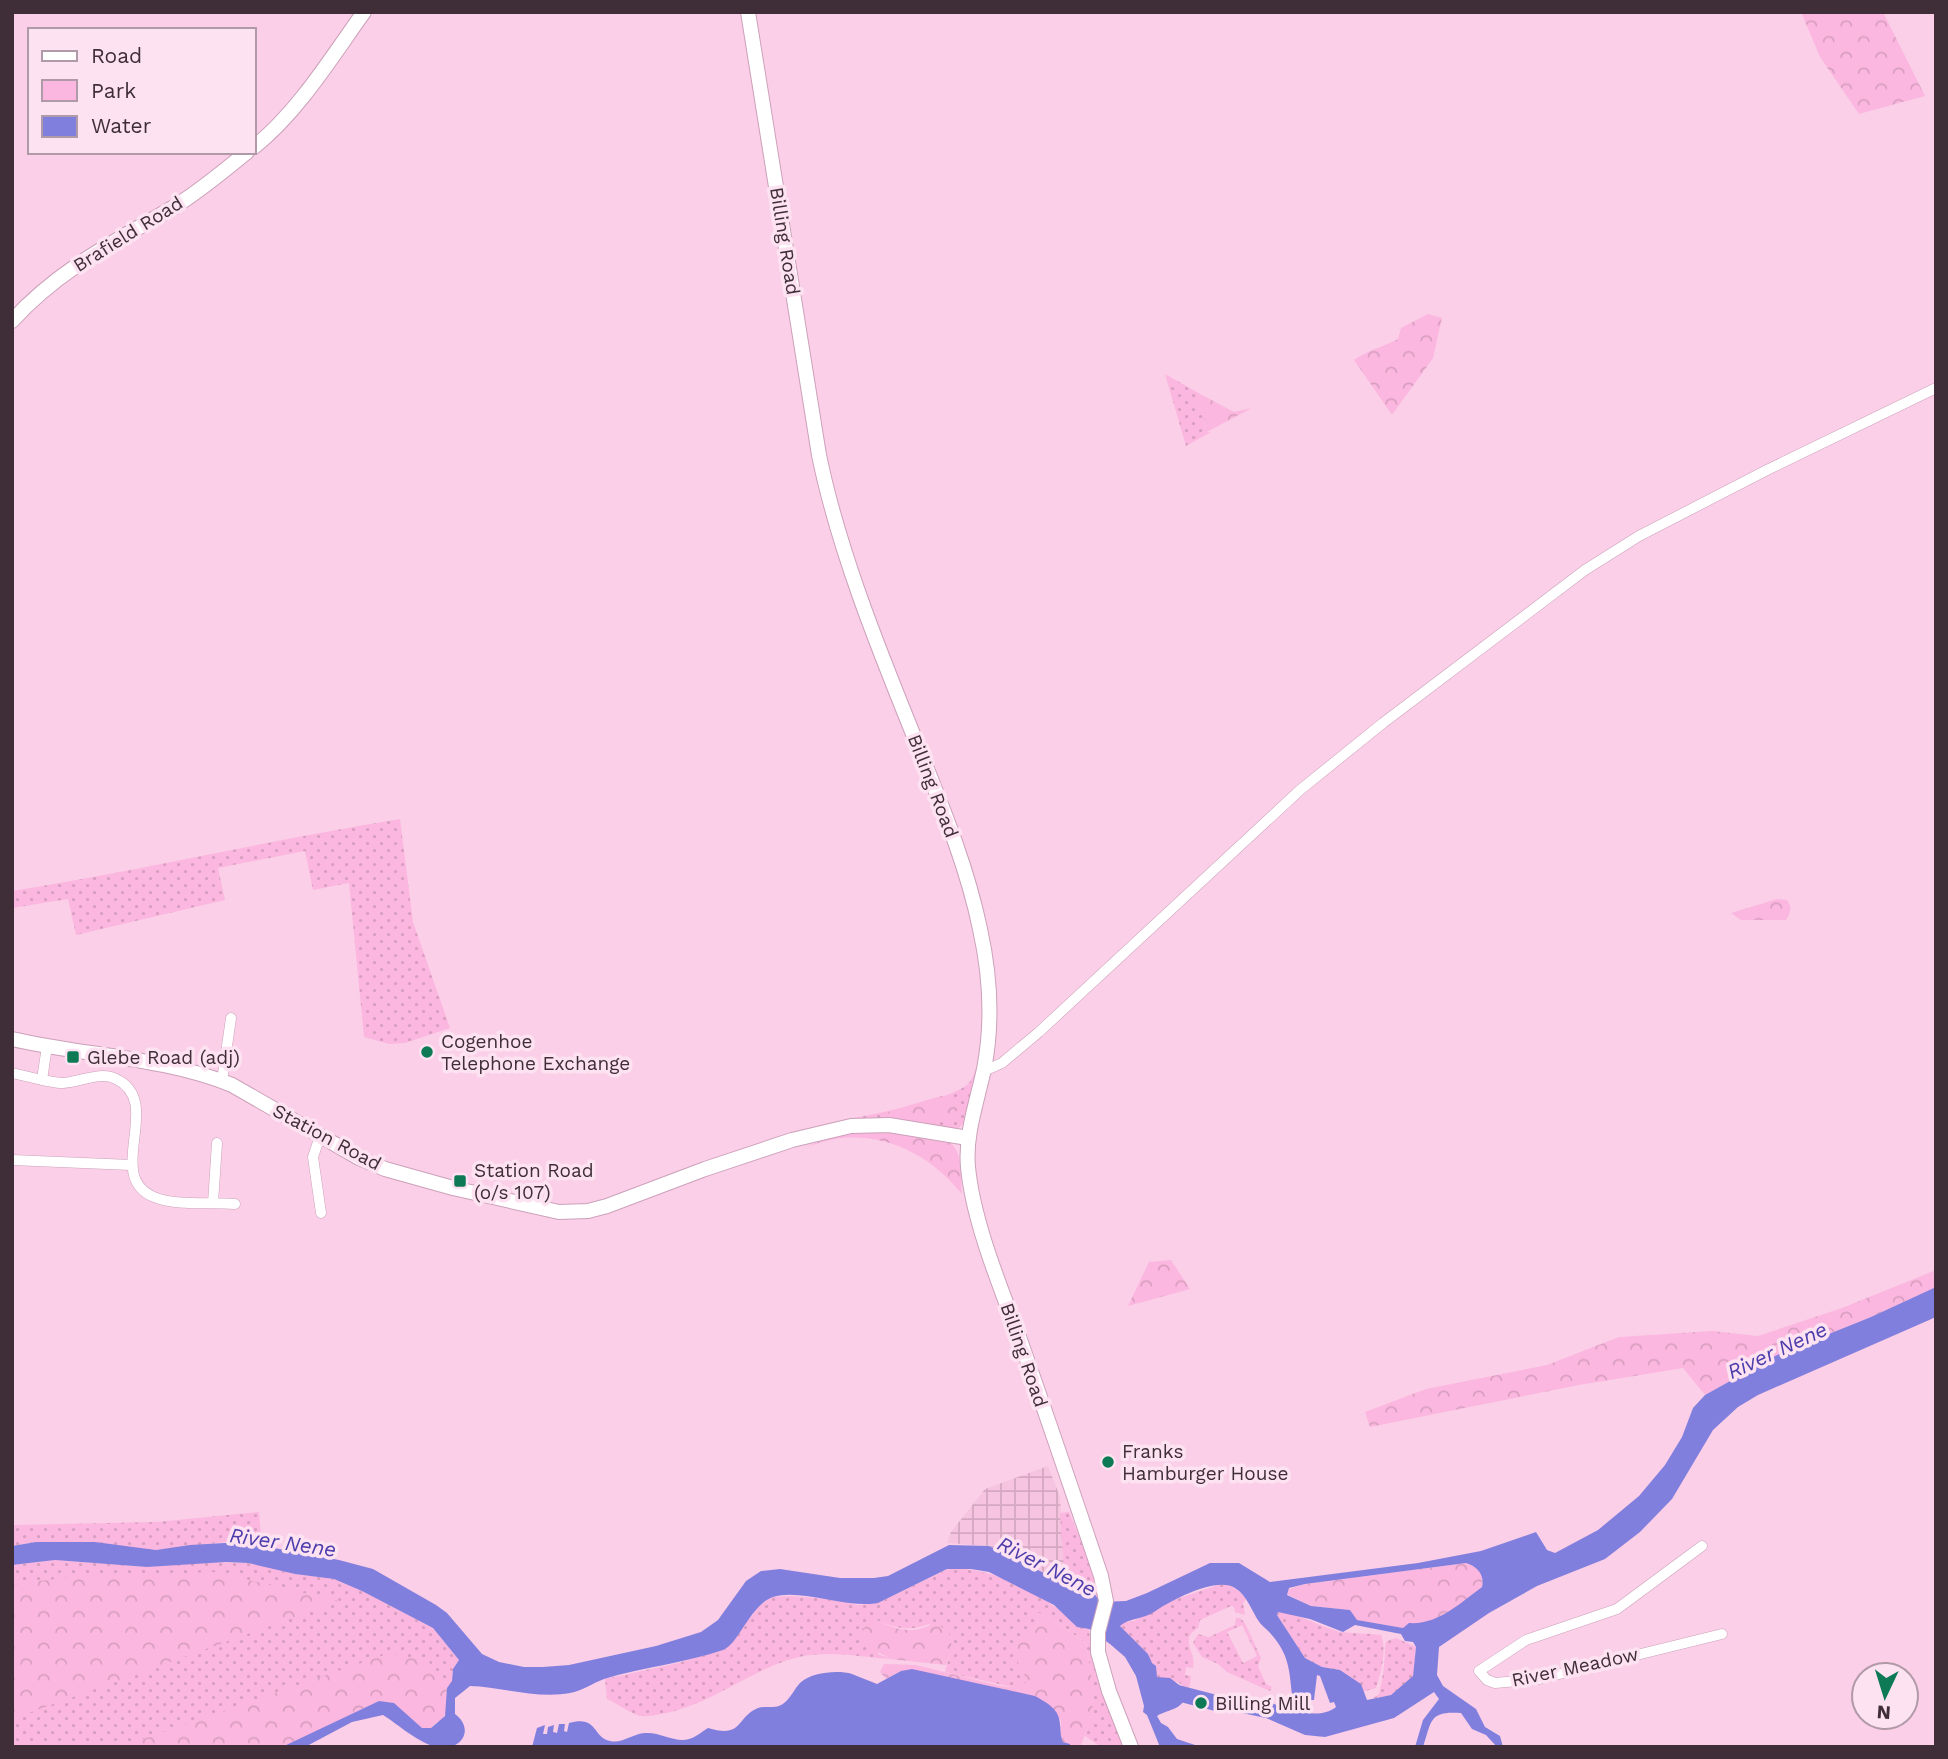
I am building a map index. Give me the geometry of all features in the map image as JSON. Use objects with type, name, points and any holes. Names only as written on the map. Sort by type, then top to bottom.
[{"type":"street","points":[[256,145],[298,101],[364,12]]},
{"type":"street","name":"Billing Road","points":[[747,12],[819,455],[829,502],[888,669],[957,847],[980,929],[989,1001],[988,1048],[968,1138],[968,1169],[979,1219],[1094,1554],[1106,1601],[1097,1641],[1100,1661],[1130,1747]]},
{"type":"street","name":"Brafield Road","points":[[12,321],[54,281],[83,260],[177,205],[244,154]]},
{"type":"street","points":[[984,1071],[1002,1063],[1039,1031],[1300,790],[1383,723],[1584,570],[1639,536],[1936,388]]},
{"type":"street","points":[[222,1081],[231,1018]]},
{"type":"street","name":"Station Road","points":[[12,1040],[182,1069],[222,1081],[359,1158],[396,1172],[538,1208],[573,1212],[607,1206],[791,1140],[851,1126],[889,1125],[968,1138]]},
{"type":"street","points":[[42,1080],[47,1046]]},
{"type":"street","points":[[12,1073],[64,1083],[108,1077],[116,1079],[132,1094],[137,1110],[131,1165],[140,1187],[150,1195],[167,1201],[235,1204]]},
{"type":"street","points":[[320,1136],[313,1157],[321,1213]]},
{"type":"street","points":[[213,1203],[217,1143]]},
{"type":"street","points":[[39,1161],[40,1149]]},
{"type":"street","points":[[12,1160],[131,1165]]},
{"type":"street","name":"River Meadow","points":[[1702,1546],[1617,1609],[1526,1640],[1479,1671],[1487,1681],[1495,1683],[1539,1679],[1722,1634]]},
{"type":"shaded area","points":[[1048,1466],[1060,1497],[1065,1580],[1062,1582],[989,1546],[947,1543],[951,1532],[985,1489]]},
{"type":"green space","points":[[1801,12],[1883,12],[1925,96],[1859,114],[1820,57]]},
{"type":"green space","points":[[1428,314],[1442,318],[1433,358],[1392,415],[1354,360],[1398,339],[1401,328]]},
{"type":"green space","points":[[1165,374],[1202,395],[1196,396],[1204,415],[1205,432],[1211,432],[1186,446]]},
{"type":"green space","points":[[1202,395],[1234,412],[1252,408],[1205,433],[1204,415],[1196,411],[1192,403],[1196,396]]},
{"type":"green space","points":[[400,819],[413,922],[450,1028],[405,1043],[389,1044],[364,1037],[349,883],[313,890],[305,851],[218,868],[225,900],[76,935],[68,899],[12,908],[12,891]]},
{"type":"green space","points":[[1777,899],[1787,900],[1789,903],[1790,910],[1786,920],[1741,920],[1731,913]]},
{"type":"green space","points":[[977,1065],[970,1109],[962,1125],[956,1130],[866,1120],[830,1123],[903,1108],[943,1096],[968,1084]]},
{"type":"green space","points":[[941,1096],[950,1098],[956,1105],[953,1122],[939,1118],[931,1125],[925,1125],[914,1123],[911,1117],[904,1123],[890,1120],[887,1113],[890,1111]]},
{"type":"green space","points":[[884,1130],[948,1141],[953,1145],[959,1157],[962,1194],[924,1159],[893,1144],[860,1138],[842,1138],[805,1147],[839,1134]]},
{"type":"green space","points":[[1171,1260],[1190,1289],[1128,1306],[1149,1262]]},
{"type":"green space","points":[[1936,1270],[1936,1287],[1777,1355],[1705,1395],[1683,1368],[1579,1385],[1370,1427],[1365,1412],[1426,1389],[1547,1365],[1619,1337],[1712,1331],[1758,1336],[1842,1308]]},
{"type":"green space","points":[[259,1512],[262,1545],[227,1542],[156,1550],[36,1542],[12,1546],[12,1525],[156,1522]]},
{"type":"green space","points":[[1069,1512],[1094,1573],[1101,1602],[1091,1590],[1065,1580],[1060,1513]]},
{"type":"green space","points":[[55,1560],[147,1567],[206,1562],[248,1563],[295,1574],[334,1579],[433,1628],[459,1660],[453,1669],[452,1681],[422,1728],[394,1703],[379,1701],[282,1747],[12,1747],[12,1565]]},
{"type":"green space","points":[[1466,1563],[1479,1572],[1482,1587],[1439,1617],[1403,1628],[1356,1620],[1350,1610],[1311,1606],[1287,1594],[1289,1589],[1305,1584]]},
{"type":"green space","points":[[948,1569],[976,1571],[1003,1578],[1059,1609],[1079,1626],[1089,1629],[1092,1661],[1095,1662],[1125,1747],[1101,1747],[1085,1736],[1092,1701],[1086,1643],[1055,1621],[1038,1613],[1037,1629],[1024,1635],[1029,1682],[1012,1687],[945,1672],[950,1653],[929,1624],[902,1628],[876,1620],[878,1654],[890,1659],[833,1654],[799,1657],[765,1669],[697,1703],[651,1716],[636,1715],[607,1699],[605,1679],[726,1649],[758,1607],[771,1597],[840,1600],[857,1605],[878,1603]]},
{"type":"green space","points":[[214,1572],[339,1601],[12,1719],[12,1585],[69,1577]]},
{"type":"green space","points":[[1221,1584],[1235,1588],[1246,1599],[1243,1603],[1245,1615],[1235,1612],[1231,1606],[1200,1620],[1198,1628],[1189,1637],[1194,1662],[1193,1668],[1186,1667],[1185,1675],[1191,1676],[1189,1691],[1178,1682],[1156,1677],[1148,1654],[1120,1626],[1122,1623],[1134,1621],[1165,1603]]},
{"type":"green space","points":[[1278,1612],[1295,1615],[1342,1632],[1381,1635],[1383,1654],[1376,1688],[1362,1692],[1361,1684],[1340,1670],[1322,1667],[1305,1658],[1277,1615]]},
{"type":"green space","points":[[1038,1613],[1055,1621],[1086,1643],[1094,1692],[1091,1721],[1080,1747],[1070,1747],[1070,1744],[1063,1742],[1060,1735],[1061,1720],[1035,1696],[901,1671],[886,1679],[880,1672],[884,1664],[916,1665],[1001,1686],[1012,1687],[1028,1682],[1011,1649],[1024,1635],[1037,1629]]},
{"type":"green space","points":[[1236,1618],[1245,1623],[1261,1658],[1258,1666],[1266,1684],[1272,1687],[1270,1691],[1227,1672],[1218,1664],[1202,1657],[1193,1643],[1198,1634],[1209,1637],[1235,1625]],"holes":[[[1242,1625],[1257,1656],[1243,1663],[1227,1632]]]},
{"type":"green space","points":[[876,1620],[903,1630],[934,1625],[943,1628],[949,1632],[952,1647],[946,1665],[890,1659],[863,1643],[862,1629]]},
{"type":"green space","points":[[1396,1638],[1416,1647],[1413,1677],[1391,1695],[1372,1699],[1379,1694],[1384,1670],[1385,1644]]},
{"type":"green space","points":[[390,1653],[429,1662],[447,1688],[446,1712],[442,1721],[431,1728],[422,1728],[394,1703],[379,1701],[282,1747],[120,1747]]},
{"type":"water","points":[[1936,1287],[1936,1317],[1758,1395],[1738,1407],[1713,1430],[1672,1499],[1640,1532],[1605,1559],[1537,1586],[1489,1613],[1439,1647],[1437,1675],[1443,1686],[1476,1709],[1485,1727],[1500,1736],[1503,1747],[1497,1747],[1486,1735],[1472,1729],[1461,1713],[1451,1713],[1433,1719],[1423,1747],[1415,1747],[1423,1720],[1439,1699],[1434,1692],[1394,1718],[1325,1737],[1305,1735],[1266,1718],[1213,1707],[1216,1695],[1255,1699],[1307,1713],[1327,1712],[1336,1707],[1334,1702],[1330,1703],[1320,1676],[1317,1675],[1314,1700],[1300,1700],[1292,1694],[1285,1655],[1270,1633],[1260,1623],[1243,1595],[1235,1588],[1217,1585],[1193,1591],[1150,1614],[1120,1626],[1148,1654],[1156,1666],[1157,1677],[1170,1678],[1187,1691],[1180,1706],[1157,1716],[1177,1739],[1201,1747],[1160,1747],[1147,1715],[1143,1712],[1144,1706],[1136,1676],[1125,1657],[1110,1644],[1089,1629],[1077,1627],[1054,1605],[989,1572],[947,1569],[878,1603],[853,1603],[797,1595],[773,1597],[758,1608],[723,1650],[604,1679],[574,1692],[545,1695],[470,1686],[455,1698],[455,1714],[461,1720],[465,1733],[458,1743],[445,1748],[423,1742],[383,1715],[352,1722],[305,1747],[282,1747],[379,1701],[394,1703],[422,1728],[431,1728],[445,1716],[447,1688],[459,1660],[433,1628],[334,1579],[295,1574],[248,1563],[226,1562],[147,1567],[55,1560],[12,1565],[12,1546],[36,1542],[95,1542],[156,1550],[242,1542],[339,1560],[373,1569],[436,1605],[447,1613],[482,1654],[499,1662],[524,1667],[543,1667],[569,1665],[656,1646],[701,1632],[718,1620],[746,1581],[761,1571],[780,1569],[840,1578],[874,1578],[888,1576],[949,1545],[989,1546],[1062,1582],[1065,1580],[1091,1590],[1101,1602],[1126,1601],[1210,1563],[1239,1563],[1270,1582],[1418,1563],[1481,1551],[1536,1532],[1547,1550],[1555,1553],[1598,1530],[1639,1496],[1665,1465],[1682,1437],[1693,1408],[1705,1395],[1777,1355]],"holes":[[[1466,1563],[1479,1572],[1482,1587],[1439,1617],[1420,1623],[1409,1623],[1403,1628],[1357,1620],[1350,1610],[1311,1606],[1287,1595],[1289,1588],[1305,1584]],[[1278,1612],[1310,1619],[1343,1632],[1355,1625],[1401,1634],[1405,1641],[1413,1642],[1416,1647],[1413,1676],[1391,1695],[1367,1700],[1361,1684],[1340,1670],[1322,1667],[1305,1658],[1277,1615]]]},
{"type":"water","points":[[912,1669],[1035,1696],[1048,1704],[1058,1715],[1063,1742],[1070,1744],[1070,1747],[532,1747],[537,1728],[545,1725],[543,1734],[547,1734],[548,1727],[554,1725],[553,1732],[557,1733],[559,1724],[565,1724],[564,1731],[567,1732],[569,1723],[578,1721],[590,1724],[604,1739],[610,1741],[646,1733],[678,1740],[689,1739],[708,1728],[719,1731],[733,1729],[758,1708],[781,1705],[789,1699],[800,1683],[811,1676],[833,1672],[846,1673],[877,1684],[901,1671]]},
{"type":"waterway","name":"River Nene","points":[[1166,1690],[1216,1703],[1236,1705]]},
{"type":"place","name":"Cogenhoe Telephone Exchange","points":[[427,1052]]},
{"type":"place","name":"Glebe Road (adj)","points":[[73,1057]]},
{"type":"place","name":"Station Road (o/s 107)","points":[[460,1181]]},
{"type":"place","name":"Franks Hamburger House","points":[[1108,1462]]},
{"type":"place","name":"Billing Mill","points":[[1201,1703]]}]
